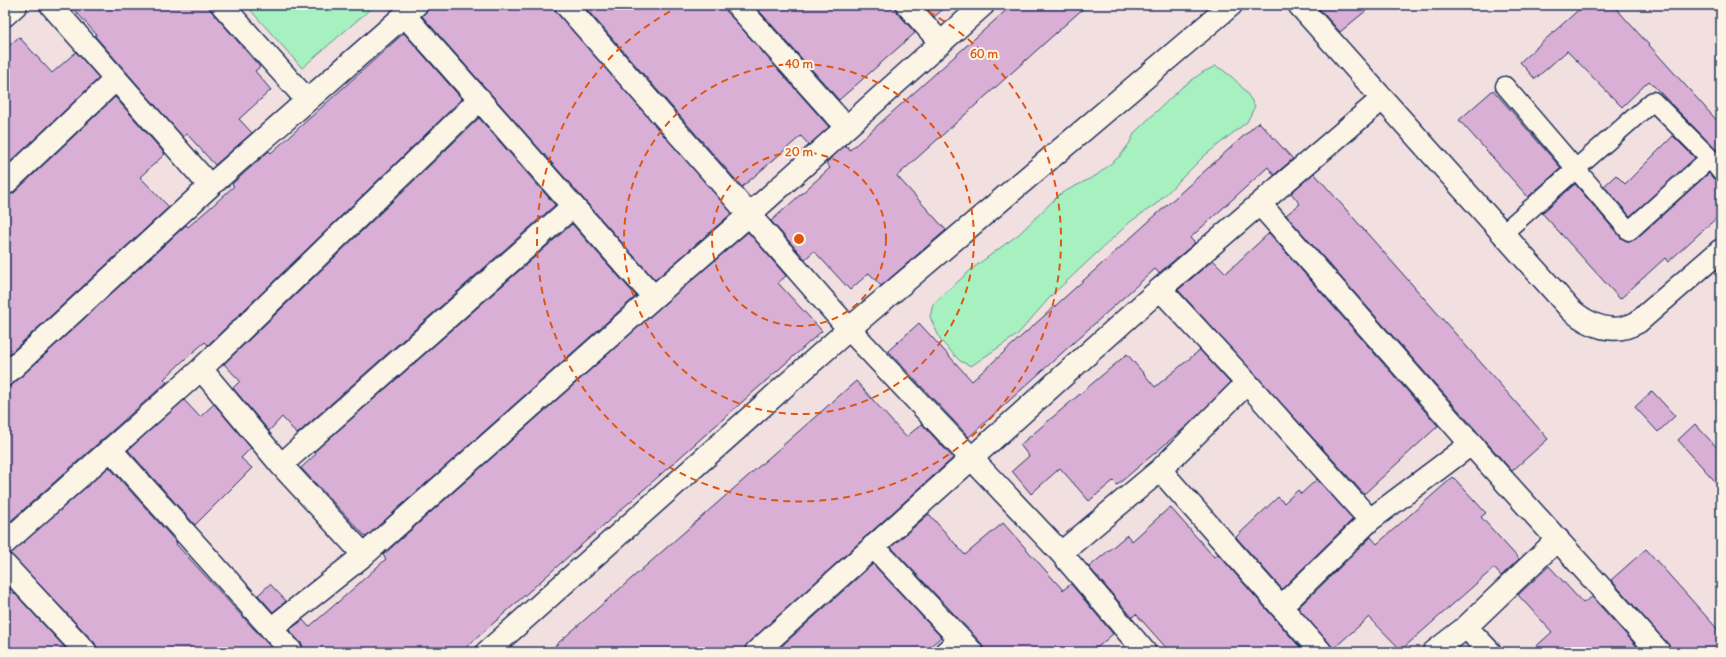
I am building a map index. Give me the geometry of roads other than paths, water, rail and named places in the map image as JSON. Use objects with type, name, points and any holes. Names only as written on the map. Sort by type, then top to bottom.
[{"type":"street","points":[[5,15],[16,5]]},
{"type":"street","points":[[51,5],[210,186]]},
{"type":"street","points":[[222,5],[307,100]]},
{"type":"street","points":[[566,5],[849,329],[1061,553],[1140,650]]},
{"type":"street","points":[[737,5],[846,127]]},
{"type":"street","points":[[907,5],[941,43]]},
{"type":"street","points":[[271,629],[364,555],[654,297],[750,214],[983,5]]},
{"type":"street","points":[[487,652],[849,329],[1231,5]]},
{"type":"street","points":[[1299,5],[1382,99],[1575,313],[1583,320],[1599,327],[1613,329],[1622,329],[1638,322],[1721,250]]},
{"type":"street","points":[[5,375],[210,186],[411,10],[480,99],[572,207],[654,297]]},
{"type":"street","points":[[5,184],[116,79]]},
{"type":"street","points":[[5,543],[201,369],[480,99]]},
{"type":"street","points":[[756,652],[971,457],[1160,289],[1382,99]]},
{"type":"street","points":[[1260,204],[1472,444],[1659,652]]},
{"type":"street","points":[[281,465],[572,207]]},
{"type":"street","points":[[1160,289],[1370,520]]},
{"type":"street","points":[[201,369],[281,465],[364,555]]},
{"type":"street","points":[[1061,553],[1160,470],[1247,383]]},
{"type":"street","points":[[1281,607],[1370,520],[1472,444]]},
{"type":"street","points":[[110,449],[292,652]]},
{"type":"street","points":[[1160,470],[1321,652]]},
{"type":"street","points":[[1434,652],[1466,627],[1558,539]]},
{"type":"street","points":[[873,546],[960,648]]},
{"type":"street","points":[[5,565],[86,652]]},
{"type":"street","points":[[1466,627],[1490,652]]},
{"type":"lane","points":[[1505,86],[1629,231],[1710,158]]},
{"type":"lane","points":[[1503,233],[1653,100],[1710,158],[1721,172]]}]
